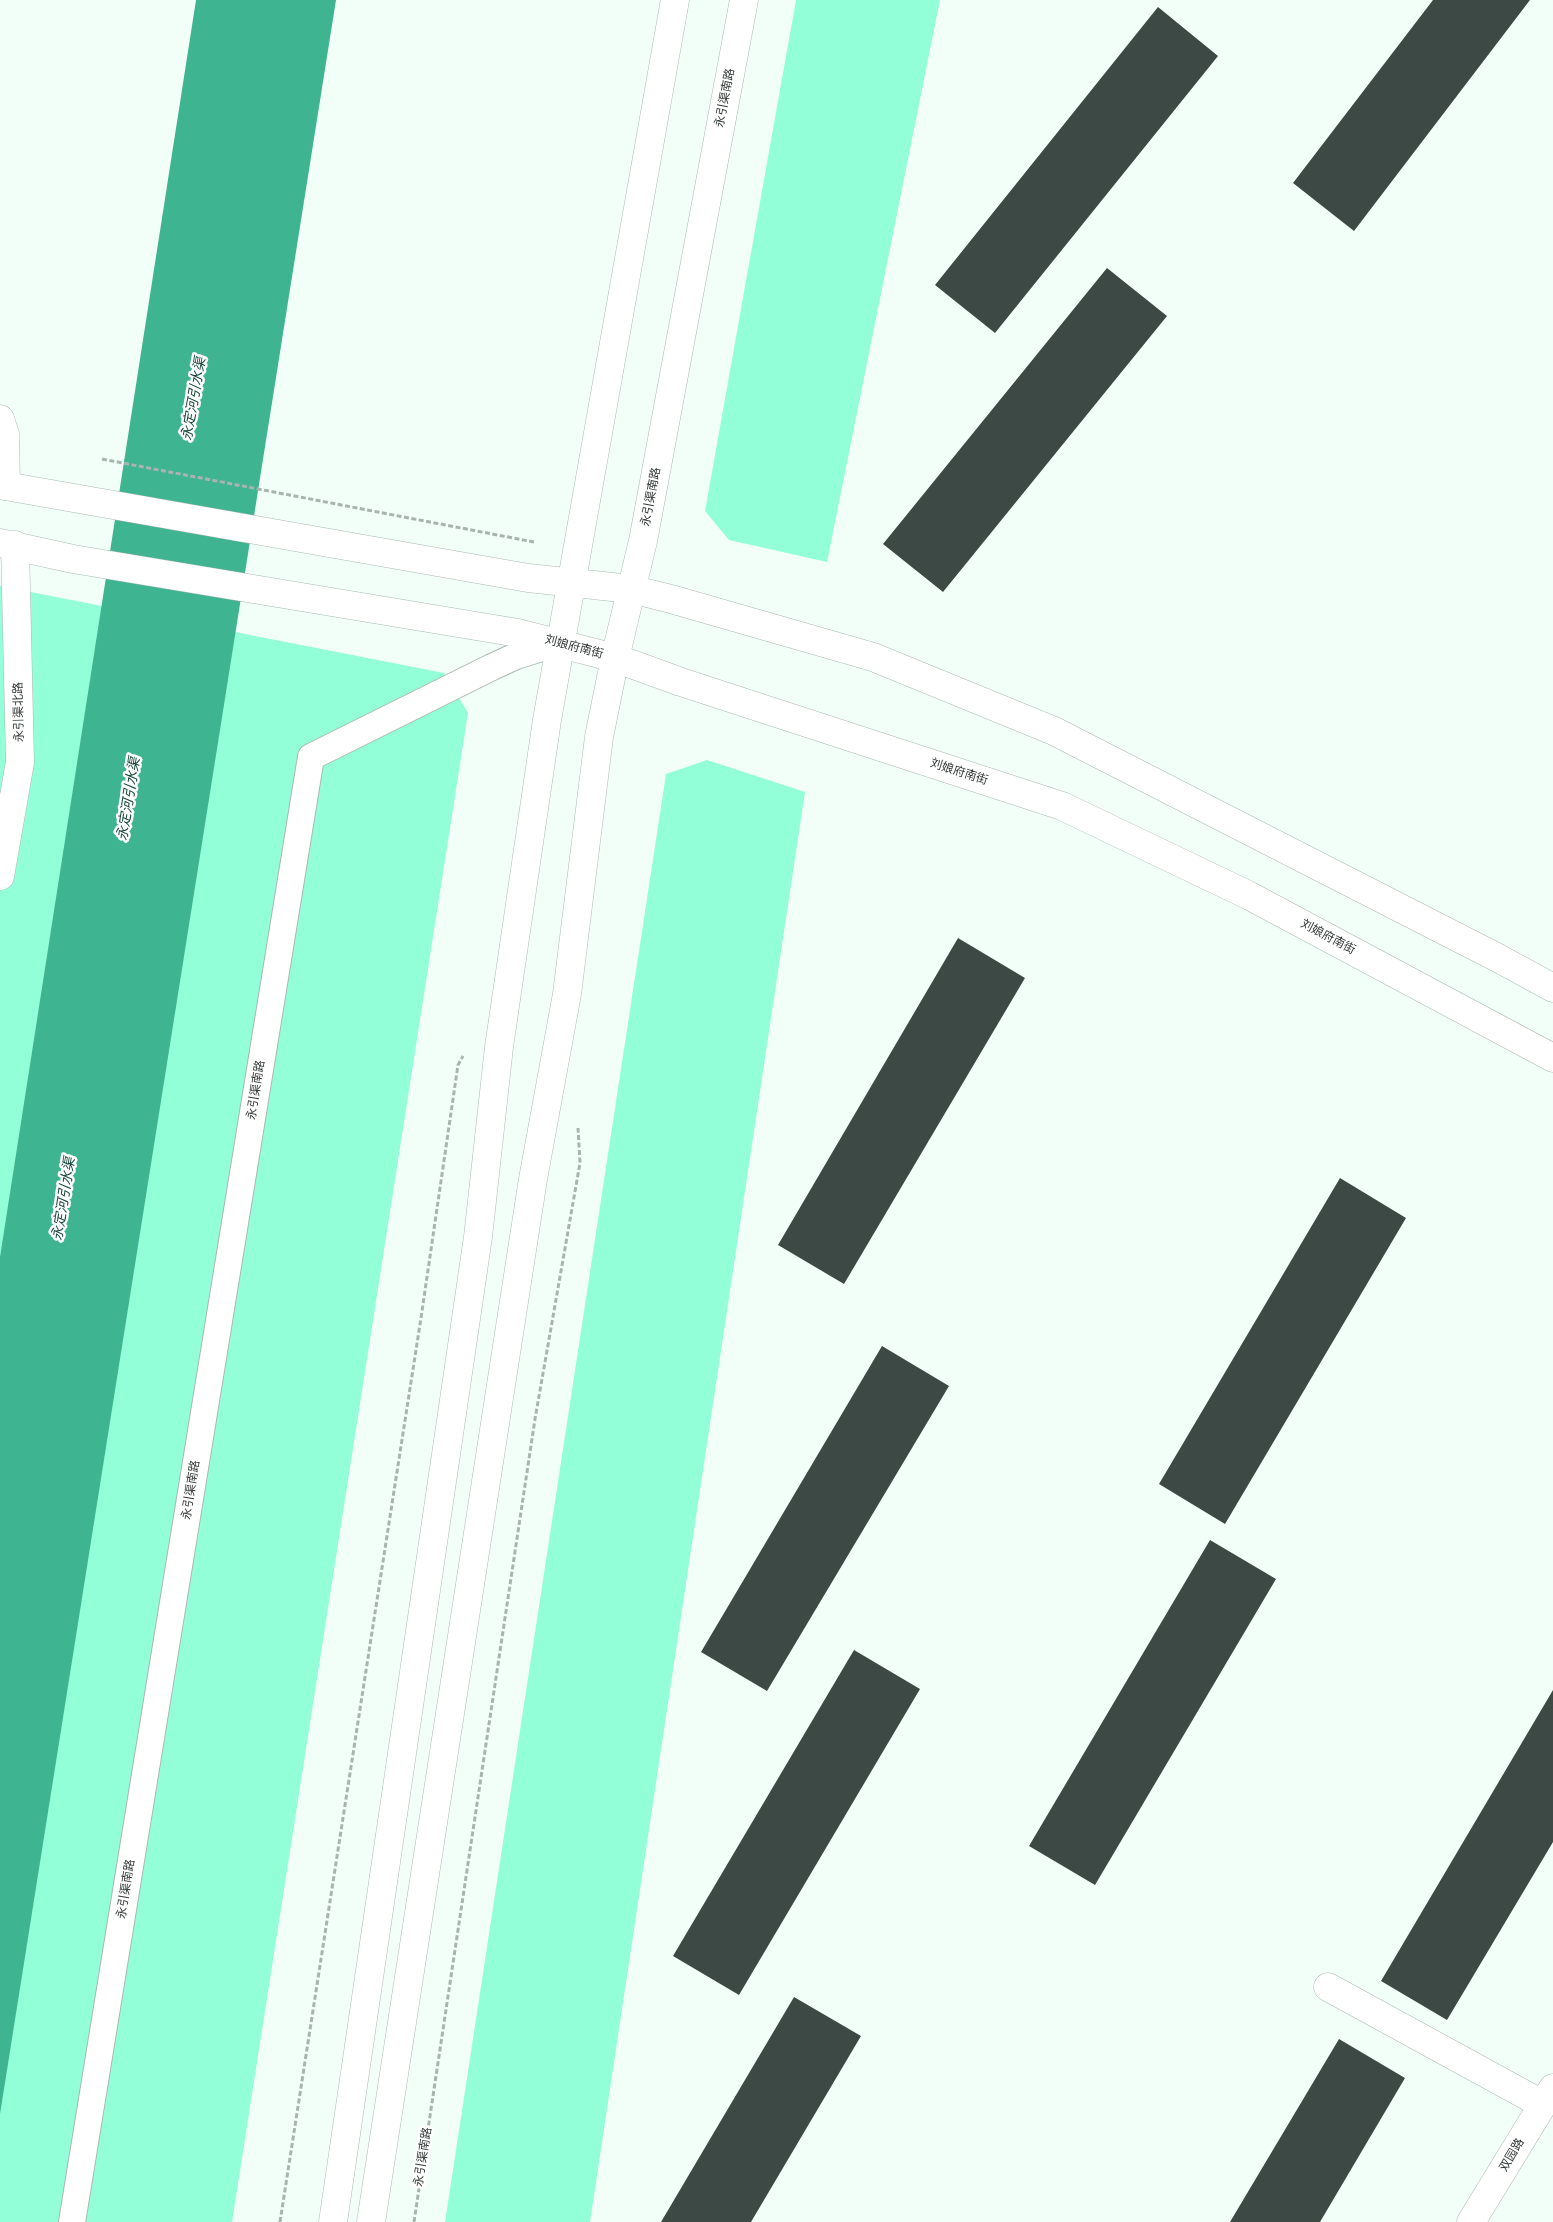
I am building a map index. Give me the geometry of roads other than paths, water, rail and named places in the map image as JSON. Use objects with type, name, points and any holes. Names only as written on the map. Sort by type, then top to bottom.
[{"type":"main road","points":[[333,2222],[478,1237],[505,1002],[547,720],[675,0]]},
{"type":"main road","name":"永引渠南路","points":[[371,2222],[533,1179],[567,994],[596,761],[615,658],[643,541],[744,0]]},
{"type":"main road","points":[[0,419],[5,434],[3,486],[571,584],[631,589],[874,656],[1054,731],[1553,988]]},
{"type":"main road","name":"刘娘府南街","points":[[7,544],[72,559],[518,633],[561,642],[615,658],[691,685],[1062,806],[1248,895],[1553,1058]]},
{"type":"main road","name":"永引渠北路","points":[[0,876],[20,762],[7,544]]},
{"type":"main road","points":[[1328,1988],[1548,2096]]},
{"type":"main road","name":"双园路","points":[[1471,2222],[1548,2096]]},
{"type":"street","name":"永引渠南路","points":[[72,2222],[311,757],[492,667],[516,656],[561,642]]},
{"type":"water","name":"永定河引水渠","points":[[196,0],[336,0],[0,2114],[0,1257]]}]
